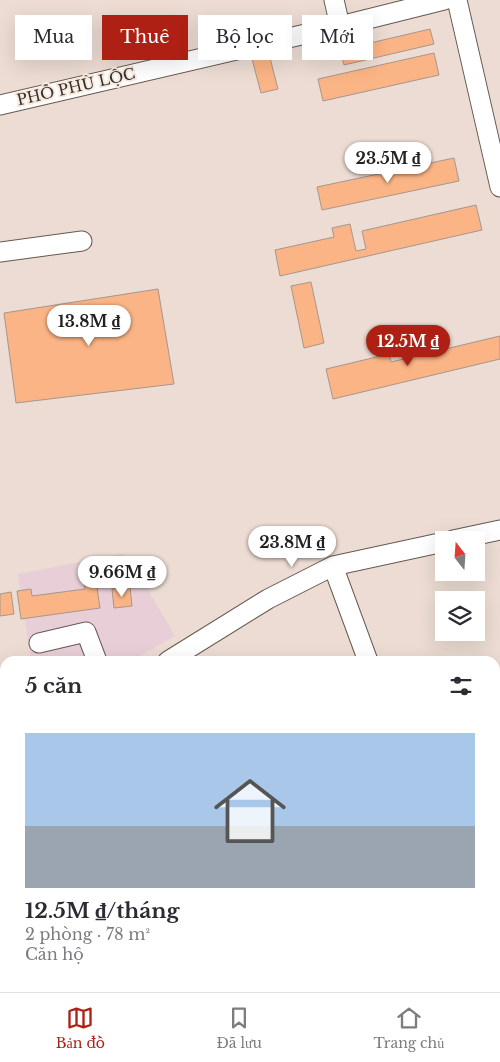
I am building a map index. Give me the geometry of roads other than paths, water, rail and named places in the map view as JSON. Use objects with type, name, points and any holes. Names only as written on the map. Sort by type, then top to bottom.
[{"type":"street","points":[[334,0],[337,15]]},
{"type":"street","name":"PHỐ PHÙ LỘC","points":[[373,18],[444,0]]},
{"type":"street","points":[[457,0],[500,187]]},
{"type":"street","name":"PHỐ PHÙ LỘC","points":[[0,105],[302,35]]},
{"type":"street","points":[[0,252],[82,241]]},
{"type":"street","points":[[485,533],[500,530]]},
{"type":"street","points":[[176,656],[268,599],[333,566],[435,544]]},
{"type":"street","points":[[333,566],[366,656]]},
{"type":"street","points":[[39,643],[86,632],[95,656]]}]
